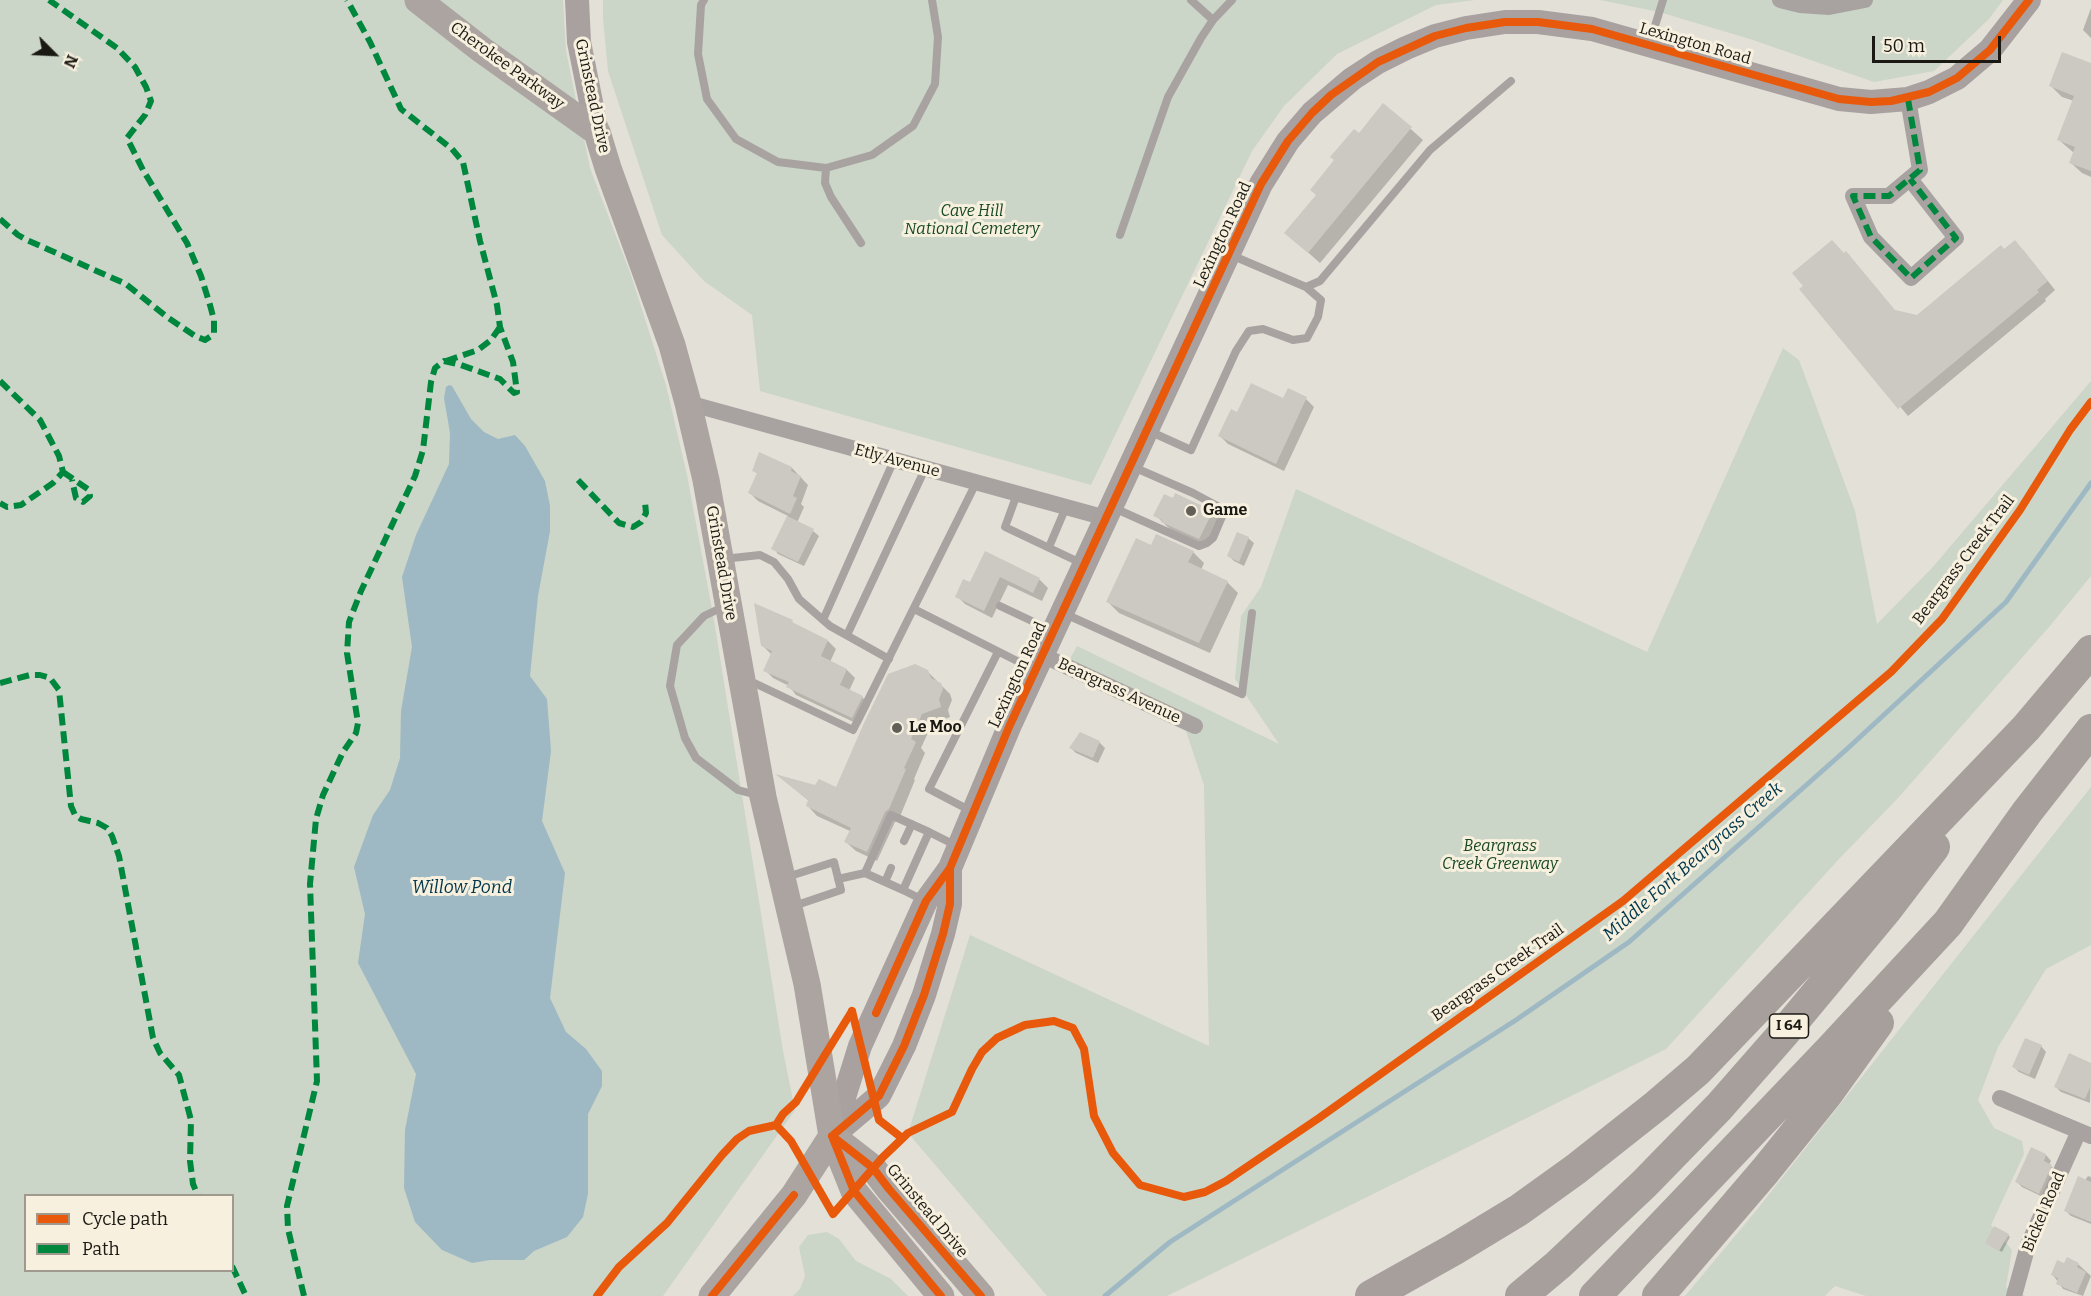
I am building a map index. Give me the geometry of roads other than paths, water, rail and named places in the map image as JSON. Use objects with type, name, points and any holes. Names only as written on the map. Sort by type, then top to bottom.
[{"type":"highway","name":"I 64","points":[[1521,1296],[1558,1265],[1644,1184],[1747,1075],[1886,910],[2026,728],[2091,651]]},
{"type":"highway","points":[[1371,1296],[1519,1210],[1576,1169],[1698,1070],[2026,728]]},
{"type":"highway","name":"I 64","points":[[1595,1296],[1815,1067],[1948,923],[2027,813],[2091,730]]},
{"type":"highway","points":[[1659,1296],[1765,1172],[1827,1094],[1948,923]]},
{"type":"main road","name":"Cherokee Parkway","points":[[418,0],[482,50],[597,132]]},
{"type":"main road","name":"Grinstead Drive","points":[[578,0],[579,42],[597,132],[672,345],[706,480],[763,797],[807,984],[832,1136],[854,1191],[941,1296]]},
{"type":"main road","name":"Lexington Road","points":[[712,1296],[794,1195],[832,1136],[860,1046],[926,901],[954,857],[1038,663],[1261,184],[1294,134],[1331,95],[1378,62],[1435,36],[1505,22],[1538,22],[1592,29],[1839,99],[1871,102],[1908,99],[1929,92],[1957,78],[1990,50],[2029,0]]},
{"type":"main road","name":"Lexington Road","points":[[832,1136],[879,1096],[904,1046],[928,984],[943,934],[950,904],[954,857]]},
{"type":"main road","name":"Grinstead Drive","points":[[832,1136],[873,1168],[981,1296]]},
{"type":"street","points":[[1780,0],[1800,5],[1829,7],[1865,0]]},
{"type":"street","points":[[1908,99],[1920,170],[1889,196],[1853,196],[1871,237],[1911,278],[1956,238],[1910,179]]},
{"type":"street","name":"Etly Avenue","points":[[688,403],[1066,507],[1109,512]]},
{"type":"street","name":"Beargrass Avenue","points":[[1038,663],[1195,726]]},
{"type":"street","points":[[2000,1098],[2085,1133]]},
{"type":"street","name":"Bickel Road","points":[[2014,1296],[2028,1245],[2085,1133]]},
{"type":"lane","points":[[704,0],[701,4],[698,54],[707,99],[736,139],[778,162],[826,168],[872,155],[913,126],[935,84],[939,37],[932,0]]},
{"type":"lane","points":[[1191,0],[1213,20]]},
{"type":"lane","points":[[1120,235],[1168,97],[1213,20],[1232,0]]},
{"type":"lane","points":[[1649,44],[1663,0]]},
{"type":"lane","points":[[1306,287],[1320,281],[1430,150],[1511,81]]},
{"type":"lane","points":[[826,168],[825,183],[831,197],[861,243]]},
{"type":"lane","points":[[1147,430],[1191,450],[1236,351],[1249,331],[1263,329],[1293,340],[1307,338],[1318,317],[1321,300],[1306,287],[1229,254]]},
{"type":"lane","points":[[823,620],[894,460]]},
{"type":"lane","points":[[1109,512],[1199,546],[1213,538],[1224,512],[1221,508],[1130,466]]},
{"type":"lane","points":[[847,635],[925,469]]},
{"type":"lane","points":[[741,676],[853,730],[976,483]]},
{"type":"lane","points":[[1017,494],[1005,527],[1085,565]]},
{"type":"lane","points":[[1048,548],[1066,507]]},
{"type":"lane","points":[[720,560],[760,555],[774,562],[788,579],[799,599],[823,620],[889,659]]},
{"type":"lane","points":[[728,604],[704,616],[677,645],[670,686],[685,738],[696,758],[738,790],[763,797]]},
{"type":"lane","points":[[1000,606],[1058,622],[1242,694],[1252,613]]},
{"type":"lane","points":[[914,609],[998,652],[1038,663]]},
{"type":"lane","points":[[972,811],[929,789],[998,652]]},
{"type":"lane","points":[[865,873],[891,814],[929,832],[954,857]]},
{"type":"lane","points":[[904,841],[912,824]]},
{"type":"lane","points":[[903,890],[929,832]]},
{"type":"lane","points":[[781,879],[834,862],[841,890],[788,908]]},
{"type":"lane","points":[[885,882],[891,868]]},
{"type":"lane","points":[[838,879],[865,873],[926,901]]},
{"type":"water","name":"Willow Pond","points":[[452,386],[471,419],[484,432],[498,439],[515,435],[525,446],[545,481],[550,506],[550,531],[538,596],[530,676],[547,699],[551,751],[542,821],[565,873],[550,998],[566,1032],[586,1049],[602,1071],[602,1086],[588,1114],[588,1194],[583,1217],[567,1237],[534,1251],[524,1260],[490,1260],[472,1263],[442,1250],[415,1222],[404,1188],[405,1130],[416,1074],[358,963],[365,914],[354,867],[373,815],[390,790],[400,758],[401,711],[412,647],[402,577],[416,535],[449,464],[450,433],[444,398],[446,387]]},
{"type":"waterway","name":"Middle Fork Beargrass Creek","points":[[1105,1296],[1170,1242],[1516,1020],[1629,942],[1847,749],[2006,602],[2091,483]]},
{"type":"place","name":"Game","points":[[1191,511]]},
{"type":"place","name":"Le Moo","points":[[897,728]]},
{"type":"park label","name":"Cave Hill National Cemetery","points":[[972,221]]},
{"type":"park label","name":"Beargrass Creek Greenway","points":[[1500,856]]}]
